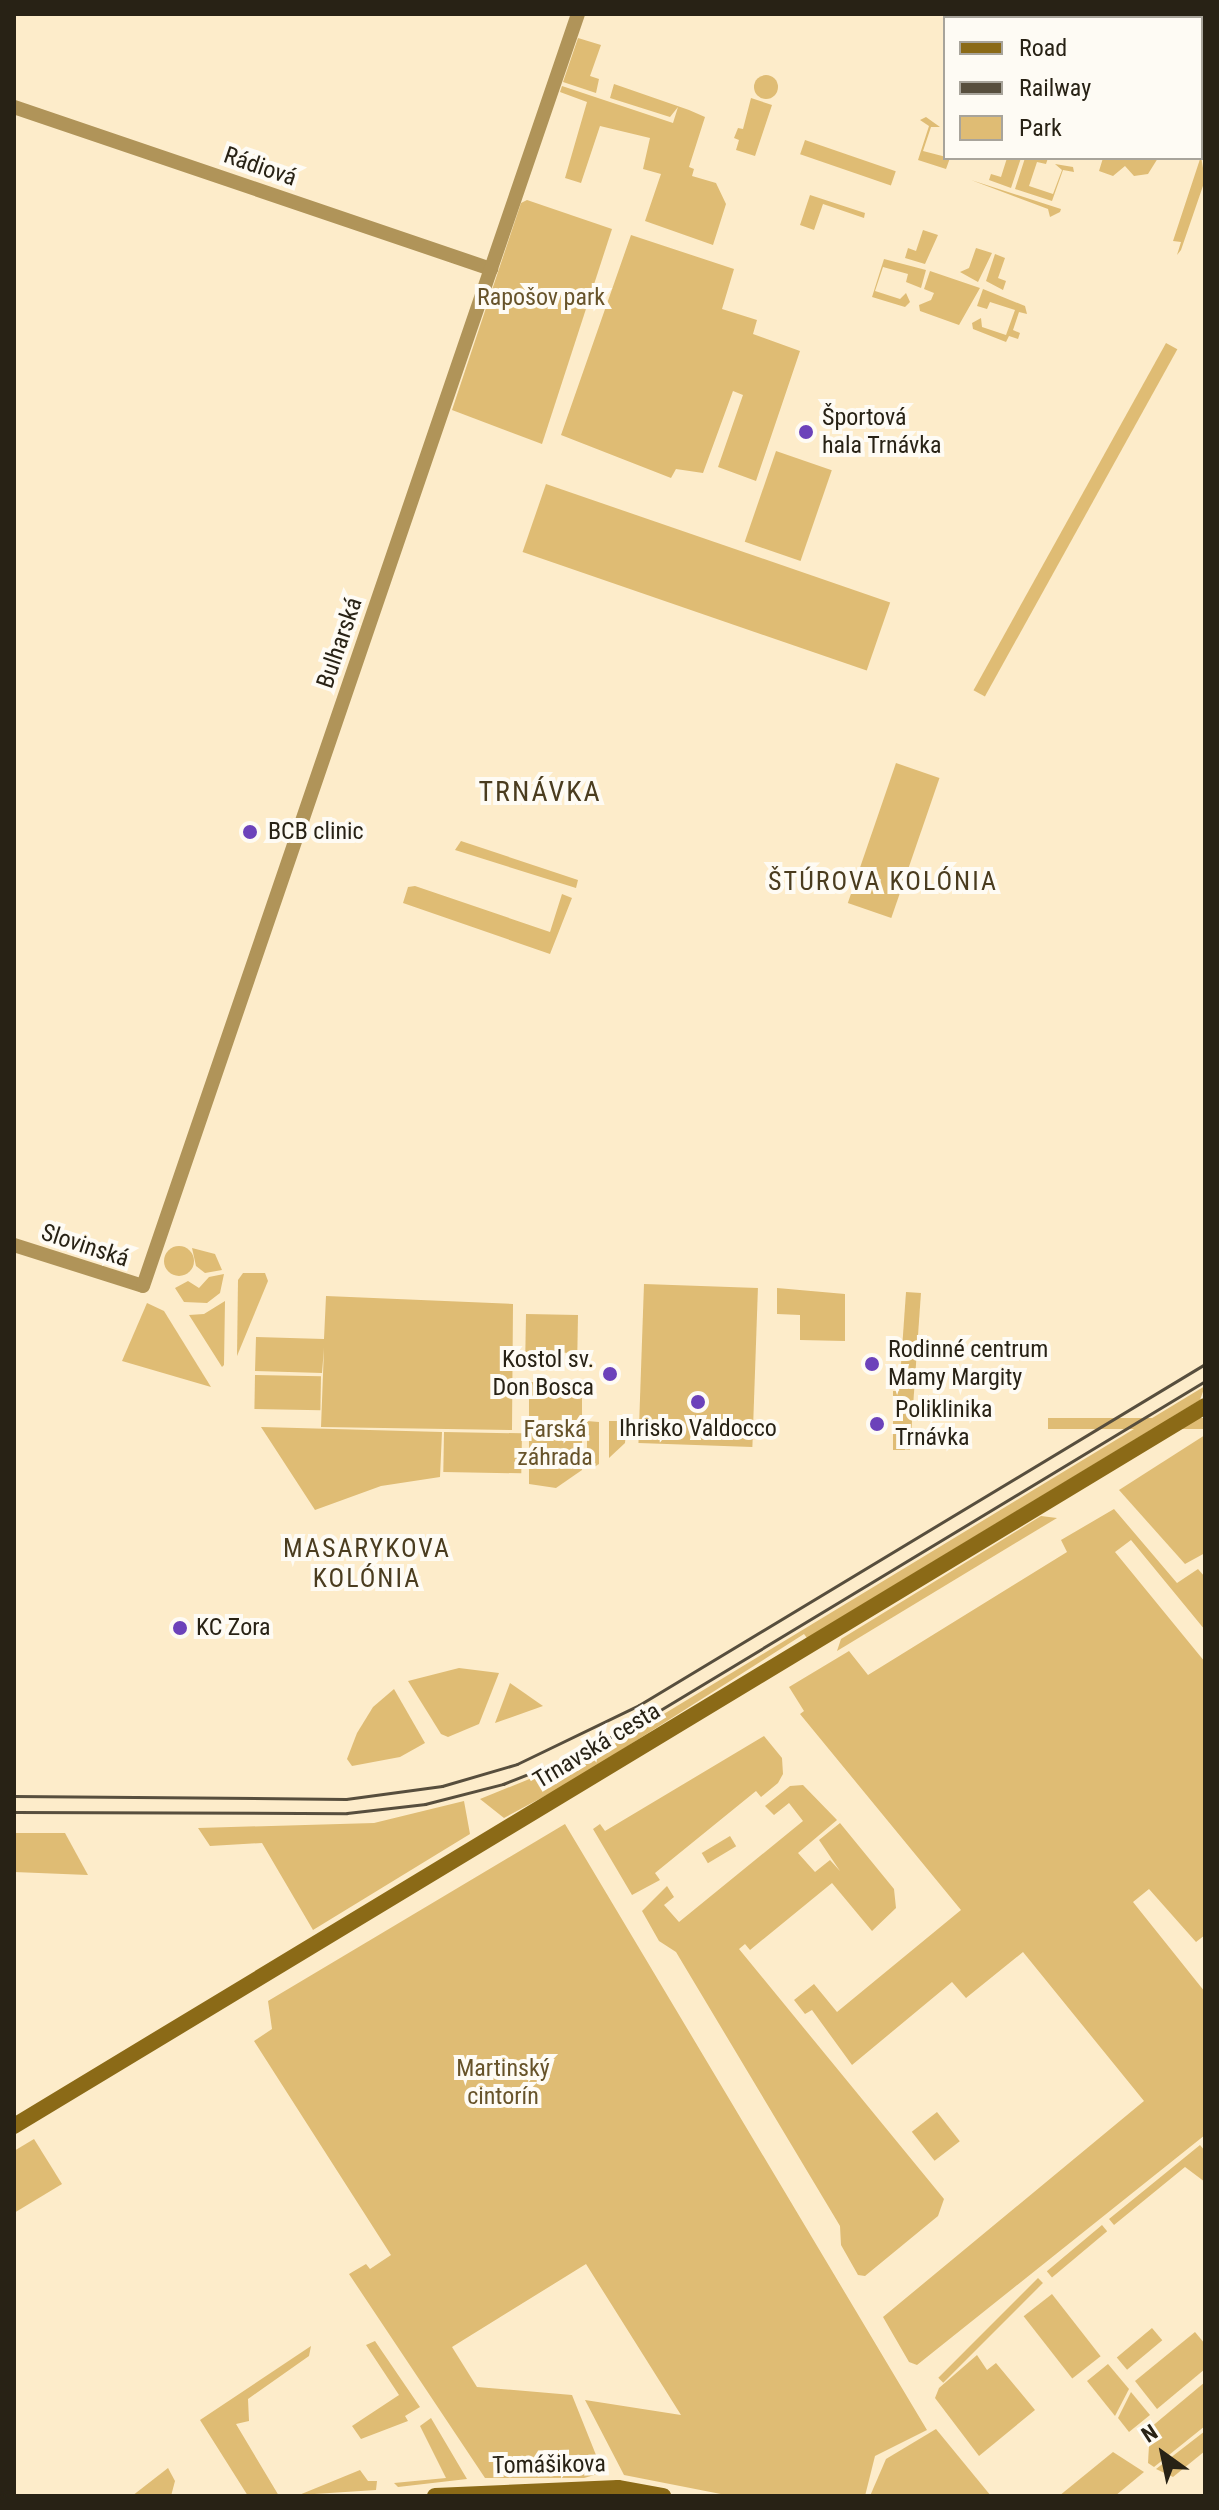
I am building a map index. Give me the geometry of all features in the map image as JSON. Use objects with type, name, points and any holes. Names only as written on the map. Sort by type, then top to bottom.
[{"type":"main road","name":"Trnavská cesta","points":[[14,2126],[1205,1406]]},
{"type":"main road","name":"Tomášikova","points":[[435,2496],[618,2488],[663,2496]]},
{"type":"street","name":"Bulharská","points":[[143,1286],[578,14]]},
{"type":"street","name":"Rádiová","points":[[14,107],[491,269]]},
{"type":"street","name":"Slovinská","points":[[14,1245],[143,1286]]},
{"type":"green space","points":[[578,38],[601,45],[590,76],[599,79],[596,93],[563,82]]},
{"type":"green space","points":[[766,75],[775,78],[778,87],[775,96],[766,99],[757,96],[754,87],[757,78]]},
{"type":"green space","points":[[614,84],[689,110],[705,117],[689,167],[694,169],[692,176],[716,183],[726,204],[713,245],[645,221],[661,174],[643,169],[650,138],[600,126],[581,183],[565,178],[587,102],[560,92],[562,86],[673,123],[678,107],[670,117],[610,98]]},
{"type":"green space","points":[[751,98],[772,105],[755,156],[736,150],[739,140],[734,138],[738,128],[743,129]]},
{"type":"green space","points":[[926,117],[940,127],[931,127],[923,151],[949,160],[946,169],[918,160],[929,126],[920,120]]},
{"type":"green space","points":[[805,140],[896,171],[891,185],[800,154]]},
{"type":"green space","points":[[1006,160],[1020,160],[1011,188],[989,180],[991,174],[1001,177]]},
{"type":"green space","points":[[1024,160],[1047,160],[1046,164],[1037,162],[1029,186],[1053,194],[1062,170],[1055,164],[1073,167],[1074,172],[1063,170],[1052,201],[1015,189]]},
{"type":"green space","points":[[1102,160],[1157,160],[1148,174],[1134,176],[1125,166],[1113,176],[1099,171]]},
{"type":"green space","points":[[1202,160],[1205,180],[1177,255],[1181,242],[1173,241]]},
{"type":"green space","points":[[971,180],[1061,209],[1060,212],[1050,217],[1048,209]]},
{"type":"green space","points":[[810,195],[865,213],[864,218],[823,204],[814,230],[800,225]]},
{"type":"green space","name":"Rapošov park","points":[[527,200],[612,229],[542,444],[452,410],[521,203]]},
{"type":"green space","points":[[923,230],[938,235],[925,264],[905,258],[908,248],[916,251]]},
{"type":"green space","points":[[631,235],[734,269],[722,309],[757,320],[753,334],[800,351],[756,481],[718,467],[743,395],[733,391],[703,473],[676,469],[671,478],[561,435]]},
{"type":"green space","points":[[976,248],[992,253],[978,282],[960,272],[969,268]]},
{"type":"green space","points":[[995,254],[1005,258],[998,278],[1006,281],[1003,290],[986,281]]},
{"type":"green space","points":[[884,259],[926,270],[921,288],[906,282],[908,274],[883,267],[875,291],[900,299],[906,293],[910,302],[905,307],[872,297]]},
{"type":"green space","points":[[930,271],[980,288],[959,325],[920,311],[919,305],[931,300],[934,293],[924,289]]},
{"type":"green space","points":[[983,289],[1025,306],[1027,314],[1019,312],[1013,330],[1020,333],[1018,339],[1009,336],[1006,342],[973,329],[972,323],[981,318],[982,327],[1006,335],[1015,310],[990,302],[987,309],[977,306]]},
{"type":"green space","points":[[1166,343],[1177,349],[985,697],[974,690]]},
{"type":"green space","points":[[776,451],[832,470],[801,561],[745,542]]},
{"type":"green space","points":[[546,484],[890,603],[867,671],[523,552]]},
{"type":"green space","points":[[896,763],[939,778],[891,918],[848,903]]},
{"type":"green space","points":[[461,841],[578,880],[576,888],[455,850]]},
{"type":"green space","points":[[415,886],[550,932],[562,894],[572,898],[550,954],[403,903],[408,887]]},
{"type":"green space","points":[[179,1246],[189,1251],[194,1261],[189,1271],[179,1276],[169,1271],[164,1261],[169,1251]]},
{"type":"green space","points":[[192,1248],[215,1254],[222,1270],[205,1273],[196,1266]]},
{"type":"green space","points":[[243,1273],[265,1273],[268,1281],[237,1356],[238,1280]]},
{"type":"green space","points":[[224,1274],[220,1293],[207,1303],[184,1302],[175,1288],[188,1281],[199,1288],[209,1277]]},
{"type":"green space","name":"Ihrisko Valdocco","points":[[644,1284],[758,1288],[752,1447],[638,1443]]},
{"type":"green space","points":[[777,1288],[845,1294],[845,1341],[800,1340],[800,1315],[777,1314]]},
{"type":"green space","points":[[906,1292],[921,1293],[910,1450],[895,1449]]},
{"type":"green space","points":[[326,1296],[513,1304],[512,1430],[321,1427],[324,1348],[322,1373],[255,1371],[256,1337],[324,1339]]},
{"type":"green space","points":[[225,1301],[222,1367],[189,1315],[204,1314]]},
{"type":"green space","points":[[147,1303],[164,1311],[211,1387],[122,1361]]},
{"type":"green space","points":[[526,1314],[578,1315],[577,1353],[525,1352]]},
{"type":"green space","points":[[255,1375],[321,1376],[320,1410],[254,1409]]},
{"type":"green space","name":"Farská záhrada","points":[[529,1382],[578,1383],[582,1390],[582,1470],[556,1488],[529,1484]]},
{"type":"green space","points":[[1205,1386],[1200,1400],[807,1638],[804,1634],[571,1782],[504,1818],[480,1799],[611,1746]]},
{"type":"green space","points":[[893,1391],[905,1391],[905,1450],[893,1450]]},
{"type":"green space","points":[[1048,1418],[1205,1418],[1205,1429],[1048,1429]]},
{"type":"green space","points":[[587,1421],[599,1422],[599,1464],[594,1467],[587,1464]]},
{"type":"green space","points":[[609,1421],[627,1421],[625,1443],[609,1458]]},
{"type":"green space","points":[[261,1427],[442,1432],[440,1477],[381,1486],[315,1510]]},
{"type":"green space","points":[[444,1432],[522,1433],[521,1473],[443,1472]]},
{"type":"green space","points":[[1205,1435],[1205,1553],[1185,1564],[1119,1490]]},
{"type":"green space","points":[[1114,1509],[1177,1583],[1198,1569],[1205,1577],[1205,1630],[1131,1540],[1115,1552],[1205,1662],[1205,1935],[1196,1942],[1149,1889],[1133,1902],[1205,1992],[1205,2135],[917,2365],[909,2362],[883,2317],[1144,2101],[1023,1952],[966,1998],[952,1982],[852,2065],[812,2010],[805,2014],[794,2000],[814,1984],[837,2012],[961,1910],[800,1714],[804,1711],[789,1687],[849,1651],[868,1675],[1067,1552],[1061,1540]]},
{"type":"green space","points":[[1041,1516],[1057,1518],[837,1651],[841,1639]]},
{"type":"green space","points":[[459,1668],[499,1673],[479,1724],[448,1737],[441,1734],[408,1681]]},
{"type":"green space","points":[[510,1683],[543,1706],[495,1723]]},
{"type":"green space","points":[[394,1689],[425,1743],[400,1757],[352,1766],[347,1759],[357,1733],[373,1707]]},
{"type":"green space","points":[[764,1736],[782,1758],[783,1774],[778,1783],[761,1797],[756,1791],[655,1873],[660,1880],[632,1895],[593,1829],[600,1824],[605,1831]]},
{"type":"green space","points":[[803,1785],[837,1820],[798,1853],[815,1872],[830,1860],[840,1871],[819,1840],[840,1823],[894,1889],[896,1908],[872,1931],[832,1883],[750,1950],[745,1944],[739,1949],[944,2199],[938,2216],[865,2276],[858,2275],[841,2245],[840,2226],[676,1952],[659,1941],[642,1911],[667,1886],[674,1897],[664,1905],[679,1922],[803,1821],[789,1803],[774,1815],[765,1806],[790,1786]]},
{"type":"green space","points":[[464,1801],[470,1834],[313,1930],[262,1843],[210,1846],[198,1828],[374,1823]]},
{"type":"green space","name":"Martinský cintorín","points":[[565,1824],[927,2430],[875,2456],[865,2496],[731,2496],[624,2475],[585,2400],[681,2415],[586,2264],[452,2347],[477,2387],[572,2395],[600,2465],[598,2474],[584,2478],[485,2478],[349,2274],[366,2264],[370,2269],[391,2255],[254,2041],[272,2029],[268,2001]]},
{"type":"green space","points":[[14,1833],[65,1833],[88,1875],[14,1872]]},
{"type":"green space","points":[[730,1836],[736,1846],[708,1863],[702,1853]]},
{"type":"green space","points":[[937,2112],[960,2141],[935,2161],[912,2132]]},
{"type":"green space","points":[[34,2139],[62,2184],[14,2213],[14,2151]]},
{"type":"green space","points":[[1200,2145],[1205,2151],[1205,2182],[1185,2167],[1114,2225],[1109,2219]]},
{"type":"green space","points":[[1102,2225],[1107,2231],[1052,2277],[1047,2271]]},
{"type":"green space","points":[[1038,2278],[1043,2283],[943,2383],[938,2378]]},
{"type":"green space","points":[[1052,2294],[1101,2356],[1072,2378],[1024,2316]]},
{"type":"green space","points":[[1152,2328],[1162,2340],[1127,2370],[1117,2358]]},
{"type":"green space","points":[[1195,2332],[1205,2344],[1205,2369],[1157,2409],[1135,2381]]},
{"type":"green space","points":[[375,2341],[420,2407],[405,2416],[408,2421],[361,2439],[352,2426],[399,2395],[366,2345]]},
{"type":"green space","points":[[311,2346],[309,2356],[248,2399],[249,2421],[236,2424],[279,2496],[248,2496],[200,2420]]},
{"type":"green space","points":[[977,2355],[987,2370],[996,2363],[1035,2410],[979,2456],[935,2398],[939,2388]]},
{"type":"green space","points":[[1108,2364],[1129,2389],[1115,2416],[1087,2381]]},
{"type":"green space","points":[[1205,2382],[1205,2426],[1154,2467],[1148,2463],[1150,2428]]},
{"type":"green space","points":[[1131,2392],[1150,2415],[1129,2432],[1118,2418]]},
{"type":"green space","points":[[431,2418],[467,2479],[398,2487],[394,2483],[446,2478],[420,2426]]},
{"type":"green space","points":[[936,2429],[991,2496],[870,2496],[886,2459]]},
{"type":"green space","points":[[1205,2431],[1205,2451],[1173,2477],[1156,2469]]},
{"type":"green space","points":[[1113,2452],[1144,2472],[1115,2496],[1059,2496]]},
{"type":"green space","points":[[168,2468],[175,2481],[171,2496],[132,2496]]},
{"type":"green space","points":[[360,2470],[368,2481],[377,2481],[376,2490],[299,2495]]},
{"type":"railway","points":[[14,1796],[346,1799],[442,1786],[517,1764],[639,1705],[1205,1364]]},
{"type":"railway","points":[[14,1812],[347,1813],[425,1804],[503,1784],[576,1755],[647,1718],[1205,1381]]},
{"type":"place","name":"Športová hala Trnávka","points":[[806,432]]},
{"type":"place","name":"BCB clinic","points":[[250,832]]},
{"type":"place","name":"Rodinné centrum Mamy Margity","points":[[872,1364]]},
{"type":"place","name":"Kostol sv. Don Bosca","points":[[610,1374]]},
{"type":"place","name":"Ihrisko Valdocco","points":[[698,1402]]},
{"type":"place","name":"Poliklinika Trnávka","points":[[877,1424]]},
{"type":"place","name":"KC Zora","points":[[180,1628]]},
{"type":"district","name":"TRNÁVKA","points":[[540,792]]},
{"type":"district","name":"ŠTÚROVA KOLÓNIA","points":[[883,882]]},
{"type":"district","name":"MASARYKOVA KOLÓNIA","points":[[367,1564]]}]
